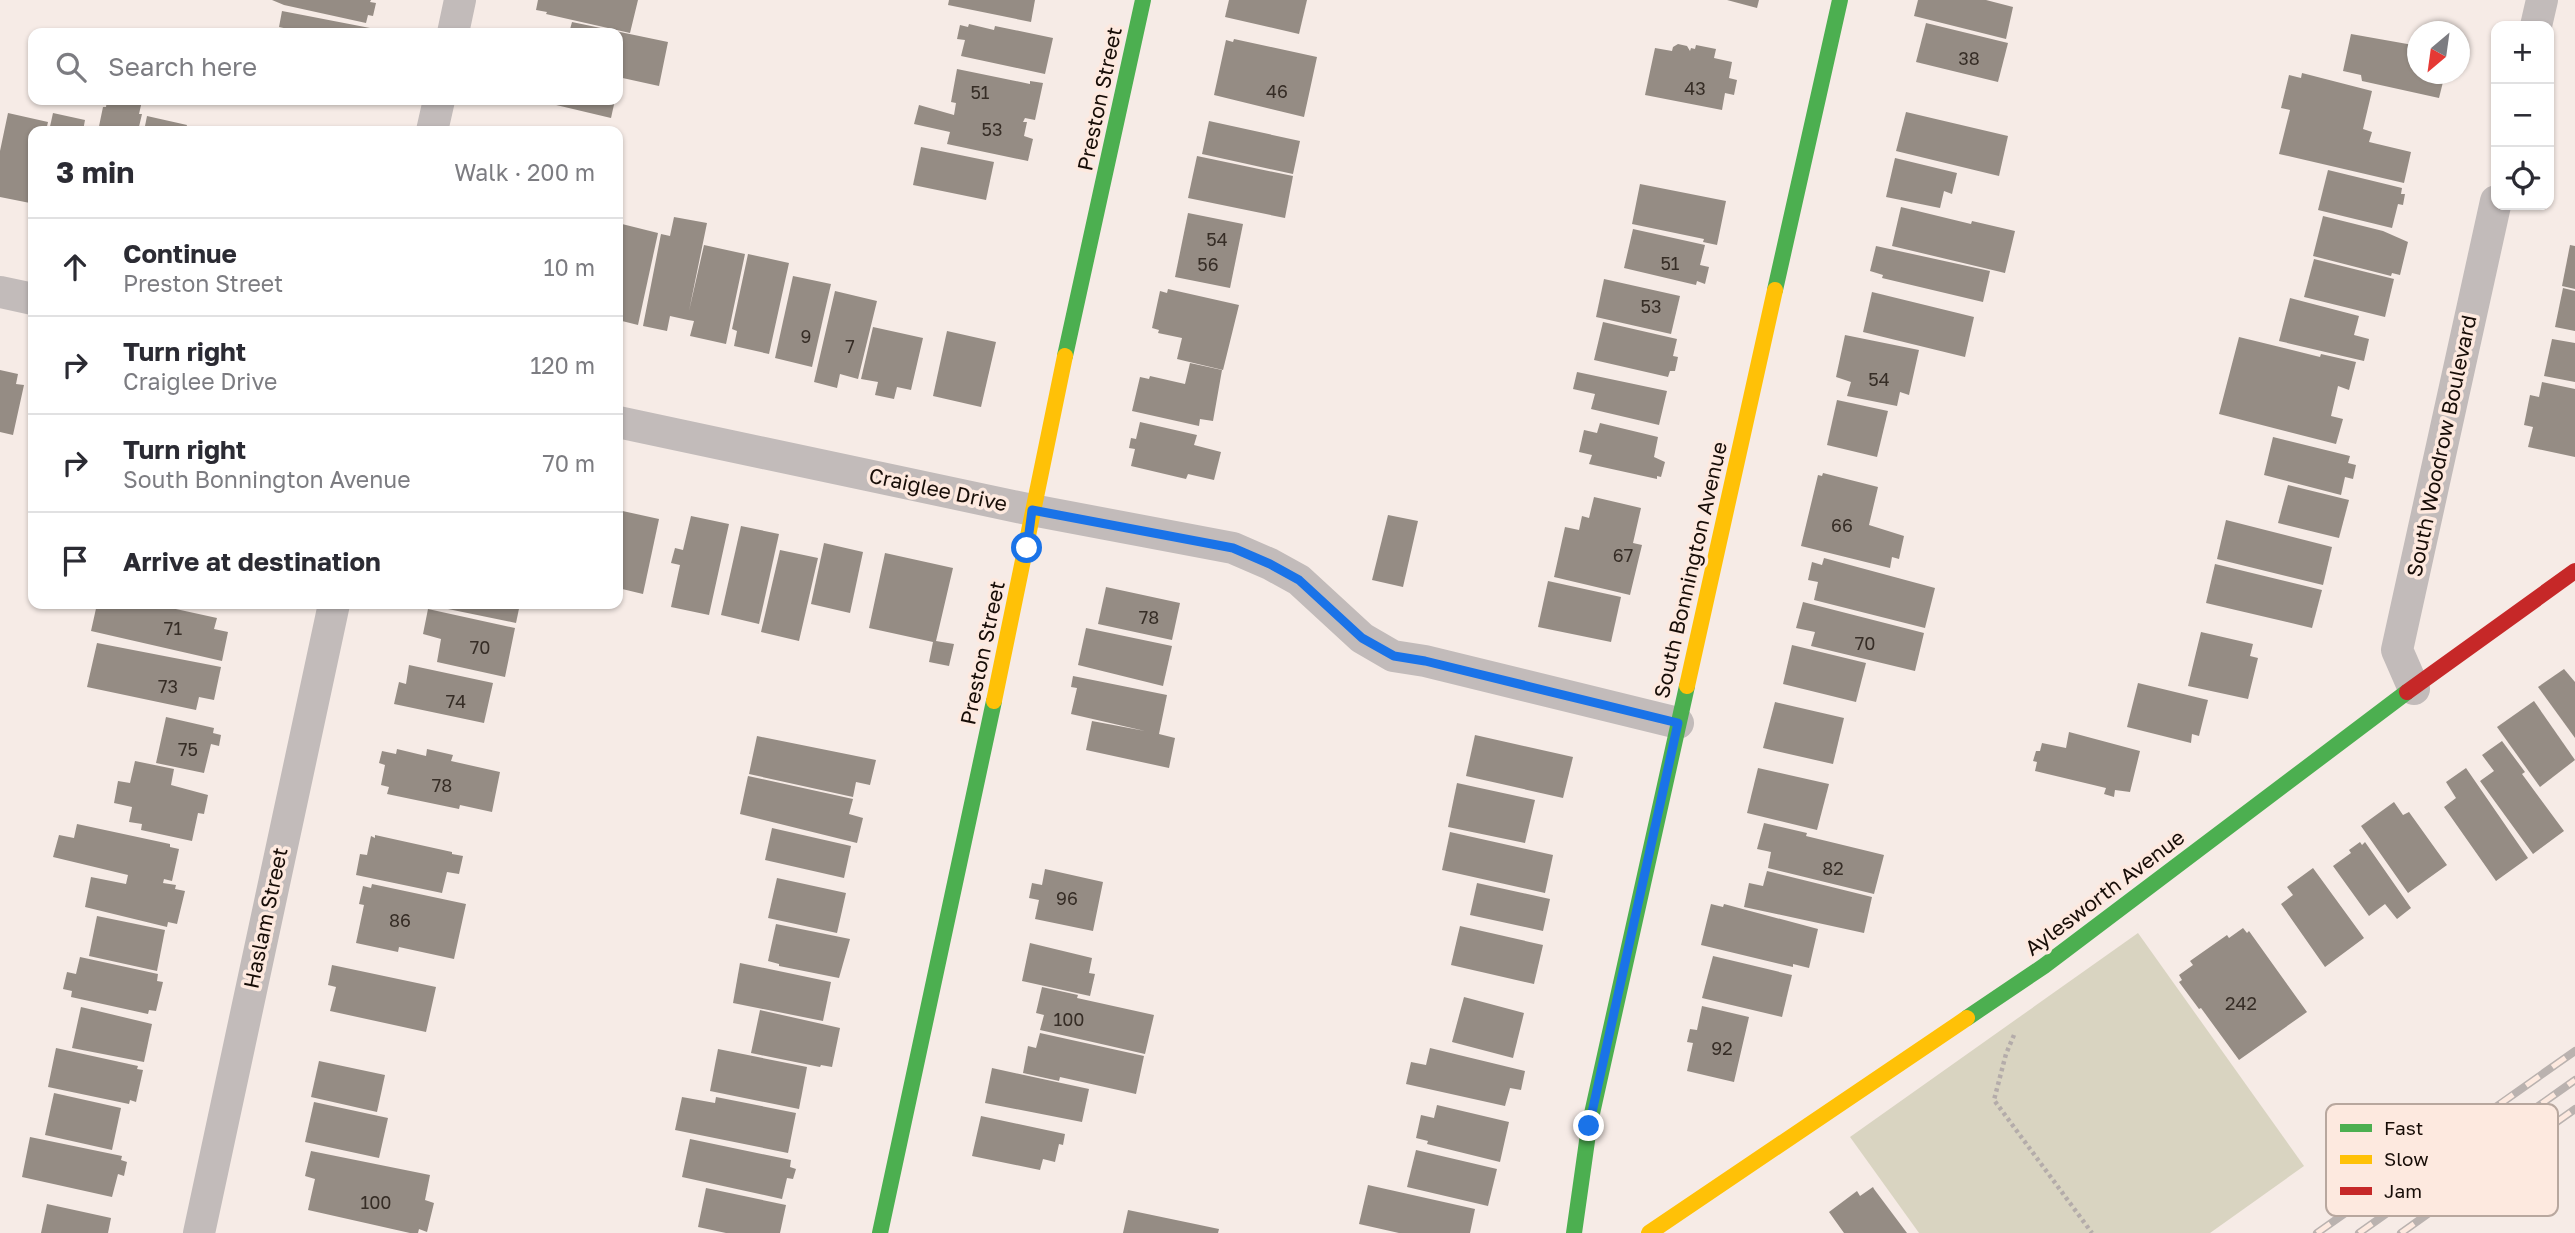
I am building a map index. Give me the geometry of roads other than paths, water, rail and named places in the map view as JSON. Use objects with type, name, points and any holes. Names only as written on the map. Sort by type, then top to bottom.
[{"type":"street","points":[[454,28],[460,0]]},
{"type":"street","name":"Preston Street","points":[[880,1233],[1024,562],[1032,510],[1143,0]]},
{"type":"street","name":"South Bonnington Avenue","points":[[1574,1233],[1589,1126],[1840,0]]},
{"type":"street","points":[[2537,21],[2542,0]]},
{"type":"street","points":[[433,126],[438,105]]},
{"type":"street","name":"South Woodrow Boulevard","points":[[2414,689],[2397,650],[2494,210]]},
{"type":"street","points":[[0,292],[28,298]]},
{"type":"street","name":"Craiglee Drive","points":[[623,423],[1032,510],[1233,548],[1299,580],[1362,638],[1394,656],[1425,661],[1678,723]]},
{"type":"street","name":"Aylesworth Avenue","points":[[1649,1233],[2044,966],[2362,725],[2575,571]]},
{"type":"street","name":"Haslam Street","points":[[199,1233],[333,609]]},
{"type":"railway","points":[[2500,1104],[2575,1051]]},
{"type":"railway","points":[[2541,1104],[2575,1080]]},
{"type":"railway","points":[[2558,1121],[2575,1109]]},
{"type":"railway","points":[[2317,1233],[2341,1216]]},
{"type":"railway","points":[[2359,1233],[2383,1216]]},
{"type":"railway","points":[[2401,1233],[2425,1216]]}]
